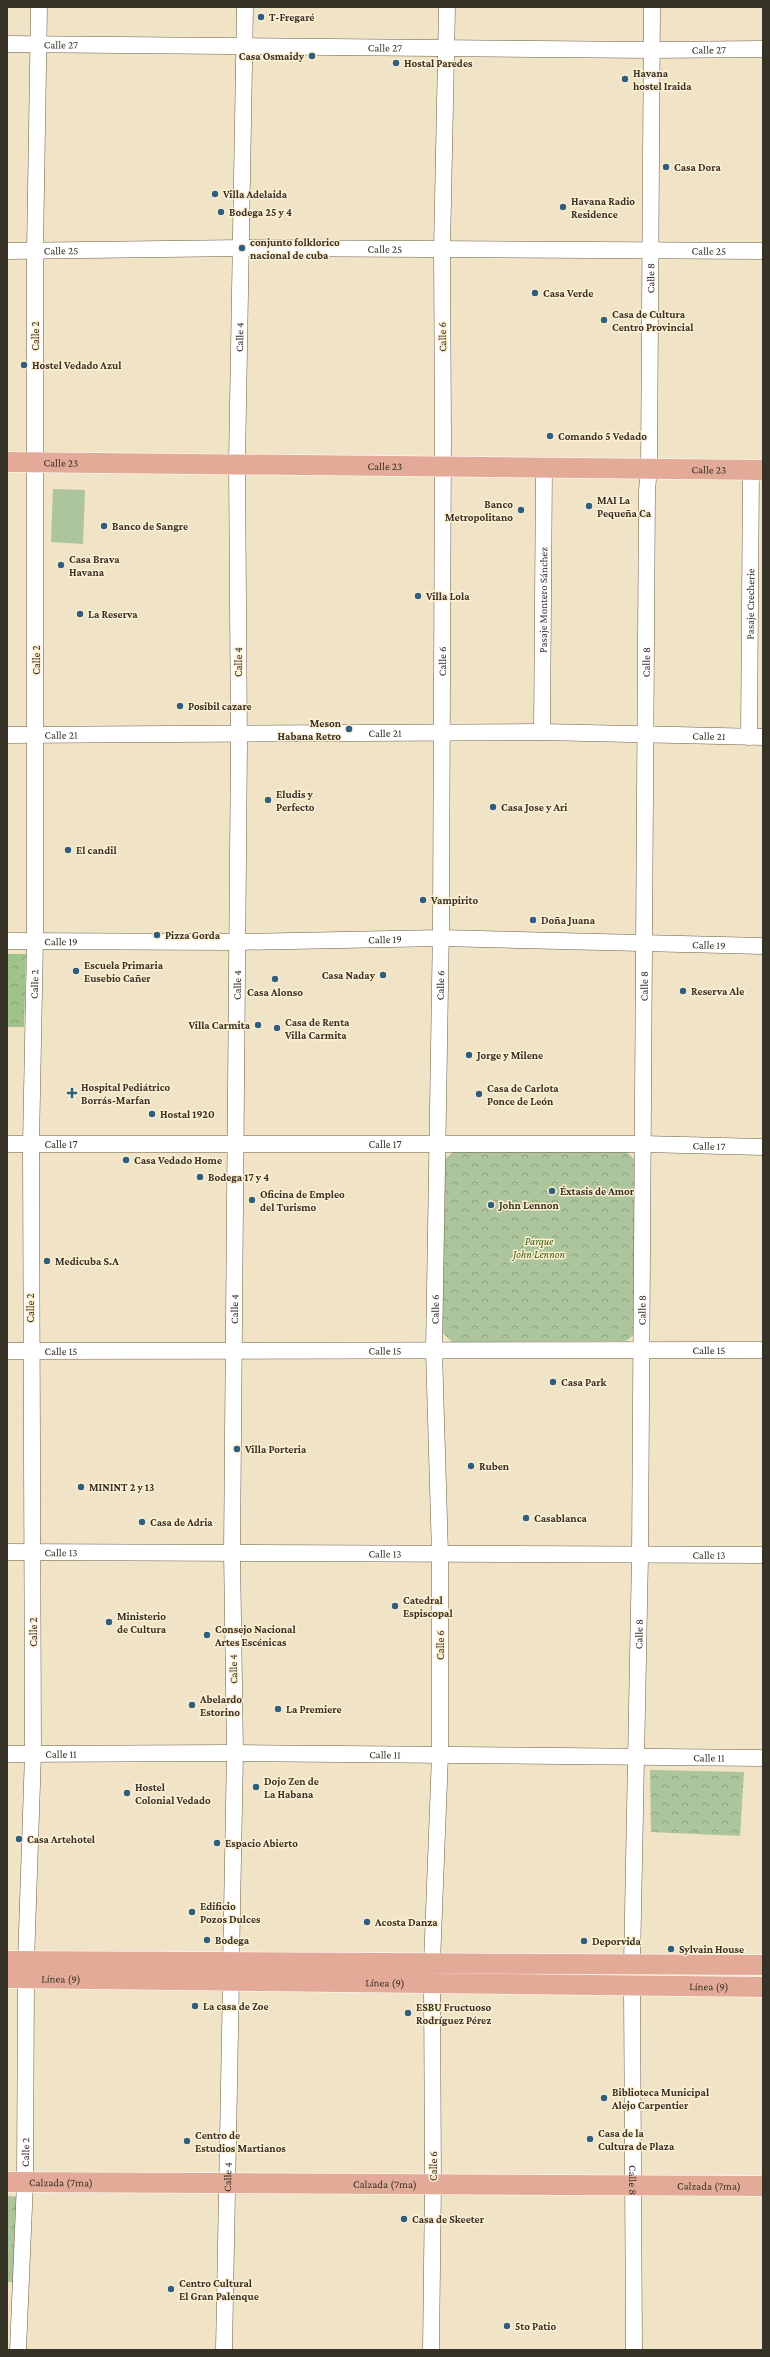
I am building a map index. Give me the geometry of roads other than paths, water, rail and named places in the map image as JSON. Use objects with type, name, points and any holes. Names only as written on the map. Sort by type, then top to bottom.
[{"type":"main road","name":"Calle 23","points":[[7,462],[237,463],[757,470]]},
{"type":"main road","name":"Línea (9)","points":[[231,1972],[432,1963],[763,1965]]},
{"type":"main road","name":"Línea (9)","points":[[16,1970],[231,1972],[432,1982],[763,1987]]},
{"type":"main road","name":"Calzada (7ma)","points":[[16,2182],[763,2186]]},
{"type":"street","name":"Calle 2","points":[[18,2350],[16,1970],[33,1754],[30,1351],[36,735],[35,251],[39,7]]},
{"type":"street","name":"Calle 4","points":[[224,2350],[225,2184],[235,1753],[232,1553],[236,942],[239,734],[237,463],[242,248],[245,7]]},
{"type":"street","name":"Calle 6","points":[[432,1963],[440,1755],[440,1554],[434,1351],[441,938],[443,466],[442,249],[447,7]]},
{"type":"street","name":"Calle 8","points":[[632,1964],[640,1556],[640,1350],[652,7]]},
{"type":"street","name":"Calle 27","points":[[7,44],[446,49],[763,49]]},
{"type":"street","name":"Calle 25","points":[[7,251],[242,248],[650,249],[763,251]]},
{"type":"street","name":"Pasaje Montero Sánchez","points":[[542,732],[544,467]]},
{"type":"street","name":"Pasaje Crecherie","points":[[756,737],[757,470]]},
{"type":"street","name":"Calle 21","points":[[7,736],[542,732],[645,736],[756,737]]},
{"type":"street","name":"Calle 19","points":[[7,941],[236,942],[441,938],[763,946]]},
{"type":"street","name":"Calle 17","points":[[7,1144],[643,1144],[763,1147]]},
{"type":"street","name":"Calle 15","points":[[7,1351],[763,1350]]},
{"type":"street","name":"Calle 13","points":[[7,1552],[640,1556],[763,1555]]},
{"type":"street","name":"Calle 11","points":[[7,1754],[235,1753],[637,1755],[763,1758]]},
{"type":"street","name":"Calle 6","points":[[431,2350],[433,2184],[432,1982]]},
{"type":"street","name":"Calle 8","points":[[632,1986],[634,2350]]},
{"type":"place","name":"T-Fregaré","points":[[261,17]]},
{"type":"place","name":"Casa Osmaidy","points":[[312,56]]},
{"type":"place","name":"Hostal Paredes","points":[[396,63]]},
{"type":"place","name":"Havana hostel Iraida","points":[[625,79]]},
{"type":"place","name":"Casa Dora","points":[[666,167]]},
{"type":"place","name":"Villa Adelaida","points":[[215,194]]},
{"type":"place","name":"Havana Radio Residence","points":[[563,207]]},
{"type":"place","name":"Bodega 25 y 4","points":[[221,212]]},
{"type":"place","name":"conjunto folklorico nacional de cuba","points":[[242,248]]},
{"type":"place","name":"Casa Verde","points":[[535,293]]},
{"type":"place","name":"Casa de Cultura Centro Provincial","points":[[604,320]]},
{"type":"place","name":"Hostel Vedado Azul","points":[[24,365]]},
{"type":"place","name":"Comando 5 Vedado","points":[[550,436]]},
{"type":"place","name":"MAI La Pequeña Ca","points":[[589,506]]},
{"type":"place","name":"Banco Metropolitano","points":[[521,510]]},
{"type":"place","name":"Banco de Sangre","points":[[104,526]]},
{"type":"place","name":"Casa Brava Havana","points":[[61,565]]},
{"type":"place","name":"Villa Lola","points":[[418,596]]},
{"type":"place","name":"La Reserva","points":[[80,614]]},
{"type":"place","name":"Posibil cazare","points":[[180,706]]},
{"type":"place","name":"Meson Habana Retro","points":[[349,729]]},
{"type":"place","name":"Eludis y Perfecto","points":[[268,800]]},
{"type":"place","name":"Casa Jose y Ari","points":[[493,807]]},
{"type":"place","name":"El candil","points":[[68,850]]},
{"type":"place","name":"Vampirito","points":[[423,900]]},
{"type":"place","name":"Doña Juana","points":[[533,920]]},
{"type":"place","name":"Pizza Gorda","points":[[157,935]]},
{"type":"place","name":"Escuela Primaria Eusebio Cañer","points":[[76,971]]},
{"type":"place","name":"Casa Naday","points":[[383,975]]},
{"type":"place","name":"Casa Alonso","points":[[275,979]]},
{"type":"place","name":"Reserva Ale","points":[[683,991]]},
{"type":"place","name":"Villa Carmita","points":[[258,1025]]},
{"type":"place","name":"Casa de Renta Villa Carmita","points":[[277,1028]]},
{"type":"place","name":"Jorge y Milene","points":[[469,1055]]},
{"type":"place","name":"Hospital Pediátrico Borrás-Marfan","points":[[72,1093]]},
{"type":"place","name":"Casa de Carlota Ponce de León","points":[[479,1094]]},
{"type":"place","name":"Hostal 1920","points":[[152,1114]]},
{"type":"place","name":"Casa Vedado Home","points":[[126,1160]]},
{"type":"place","name":"Bodega 17 y 4","points":[[200,1177]]},
{"type":"place","name":"Éxtasis de Amor","points":[[552,1191]]},
{"type":"place","name":"Oficina de Empleo del Turismo","points":[[252,1200]]},
{"type":"place","name":"John Lennon","points":[[491,1205]]},
{"type":"place","name":"Medicuba S.A","points":[[47,1261]]},
{"type":"place","name":"Casa Park","points":[[553,1382]]},
{"type":"place","name":"Villa Porteria","points":[[237,1449]]},
{"type":"place","name":"Ruben","points":[[471,1466]]},
{"type":"place","name":"MININT 2 y 13","points":[[81,1487]]},
{"type":"place","name":"Casablanca","points":[[526,1518]]},
{"type":"place","name":"Casa de Adria","points":[[142,1522]]},
{"type":"place","name":"Catedral Espiscopal","points":[[395,1606]]},
{"type":"place","name":"Ministerio de Cultura","points":[[109,1622]]},
{"type":"place","name":"Consejo Nacional Artes Escénicas","points":[[207,1635]]},
{"type":"place","name":"Abelardo Estorino","points":[[192,1705]]},
{"type":"place","name":"La Premiere","points":[[278,1709]]},
{"type":"place","name":"Dojo Zen de La Habana","points":[[256,1787]]},
{"type":"place","name":"Hostel Colonial Vedado","points":[[127,1793]]},
{"type":"place","name":"Casa Artehotel","points":[[19,1839]]},
{"type":"place","name":"Espacio Abierto","points":[[217,1843]]},
{"type":"place","name":"Edificio Pozos Dulces","points":[[192,1912]]},
{"type":"place","name":"Acosta Danza","points":[[367,1922]]},
{"type":"place","name":"Bodega","points":[[207,1940]]},
{"type":"place","name":"Deporvida","points":[[584,1941]]},
{"type":"place","name":"Sylvain House","points":[[671,1949]]},
{"type":"place","name":"La casa de Zoe","points":[[195,2006]]},
{"type":"place","name":"ESBU Fructuoso Rodríguez Pérez","points":[[408,2013]]},
{"type":"place","name":"Biblioteca Municipal Alejo Carpentier","points":[[604,2098]]},
{"type":"place","name":"Casa de la Cultura de Plaza","points":[[590,2139]]},
{"type":"place","name":"Centro de Estudios Martianos","points":[[187,2141]]},
{"type":"place","name":"Casa de Skeeter","points":[[404,2219]]},
{"type":"place","name":"Centro Cultural El Gran Palenque","points":[[171,2289]]},
{"type":"place","name":"5to Patio","points":[[507,2326]]},
{"type":"park label","name":"Parque John Lennon","points":[[539,1247]]}]
